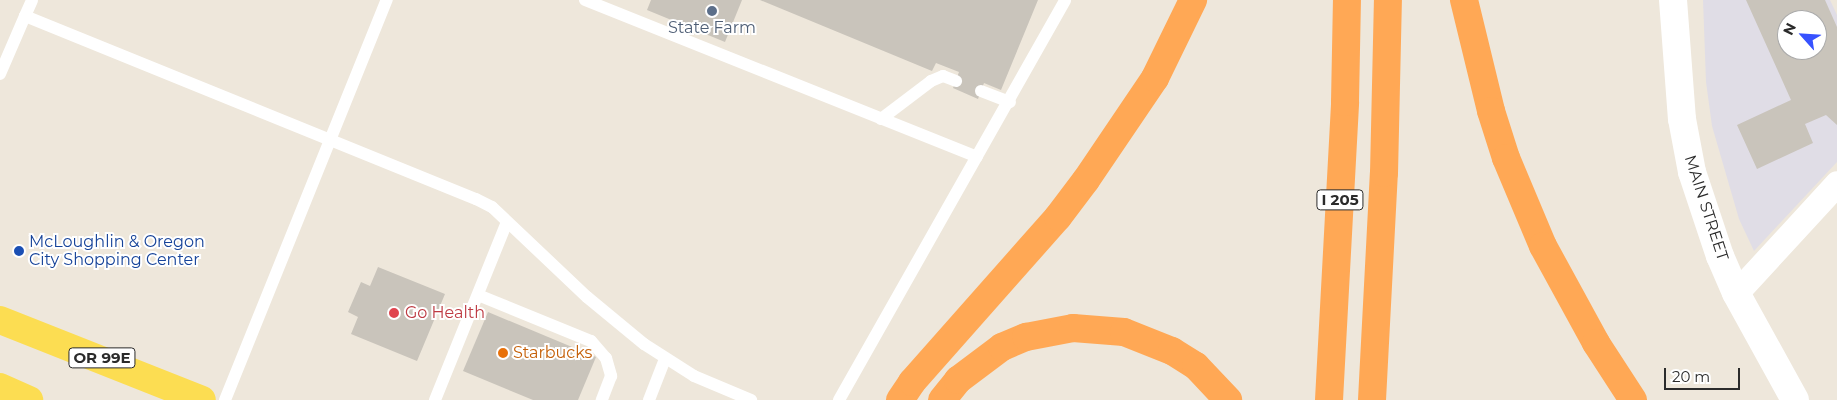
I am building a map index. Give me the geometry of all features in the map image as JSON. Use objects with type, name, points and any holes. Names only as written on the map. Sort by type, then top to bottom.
[{"type":"highway","points":[[900,400],[933,357],[1058,217],[1086,180],[1155,78],[1193,0]]},
{"type":"highway","name":"I 205","points":[[1329,400],[1345,102],[1347,0]]},
{"type":"highway","name":"I 205","points":[[1372,400],[1384,173],[1388,0]]},
{"type":"highway","points":[[1464,0],[1497,130],[1543,246],[1582,319],[1633,400]]},
{"type":"highway","points":[[942,400],[958,380],[1002,347],[1026,337],[1073,328],[1124,332],[1172,351],[1196,366],[1228,400]]},
{"type":"main road","name":"OR 99E","points":[[0,320],[202,400]]},
{"type":"main road","points":[[0,387],[29,400]]},
{"type":"street","name":"MAIN STREET","points":[[1673,0],[1682,119],[1692,172],[1720,256],[1736,293],[1795,400]]},
{"type":"street","points":[[1736,293],[1837,183]]},
{"type":"lane","points":[[0,74],[5,47],[25,16],[32,0]]},
{"type":"lane","points":[[226,400],[387,0]]},
{"type":"lane","points":[[585,0],[977,157]]},
{"type":"lane","points":[[839,400],[1010,102],[1065,0]]},
{"type":"lane","points":[[25,16],[331,142],[476,199],[507,222],[587,297],[665,359],[694,376],[751,400]]},
{"type":"lane","points":[[881,119],[931,81],[944,76],[956,81]]},
{"type":"lane","points":[[981,91],[1010,102]]},
{"type":"lane","points":[[436,400],[507,222]]},
{"type":"lane","points":[[478,295],[591,341],[606,358],[611,376],[602,400]]},
{"type":"lane","points":[[649,400],[665,359]]},
{"type":"shaded area","points":[[1703,0],[1830,0],[1837,15],[1837,162],[1754,251],[1739,219],[1712,126],[1706,82]]},
{"type":"building","points":[[651,0],[742,0],[725,42],[647,10]]},
{"type":"building","points":[[760,0],[1038,0],[1001,90],[984,83],[978,99],[953,88],[959,72],[936,63],[932,71]]},
{"type":"building","points":[[1746,0],[1825,0],[1837,27],[1837,125],[1826,115],[1805,124],[1813,143],[1757,169],[1737,125],[1791,100]]},
{"type":"building","points":[[378,267],[445,294],[417,361],[351,334],[358,317],[348,312],[361,282],[370,286]]},
{"type":"building","points":[[488,312],[596,357],[578,400],[533,400],[463,371]]},
{"type":"place","name":"State Farm","points":[[712,11]]},
{"type":"place","name":"McLoughlin & Oregon City Shopping Center","points":[[19,251]]},
{"type":"place","name":"Go Health","points":[[394,313]]},
{"type":"place","name":"Starbucks","points":[[503,353]]}]
